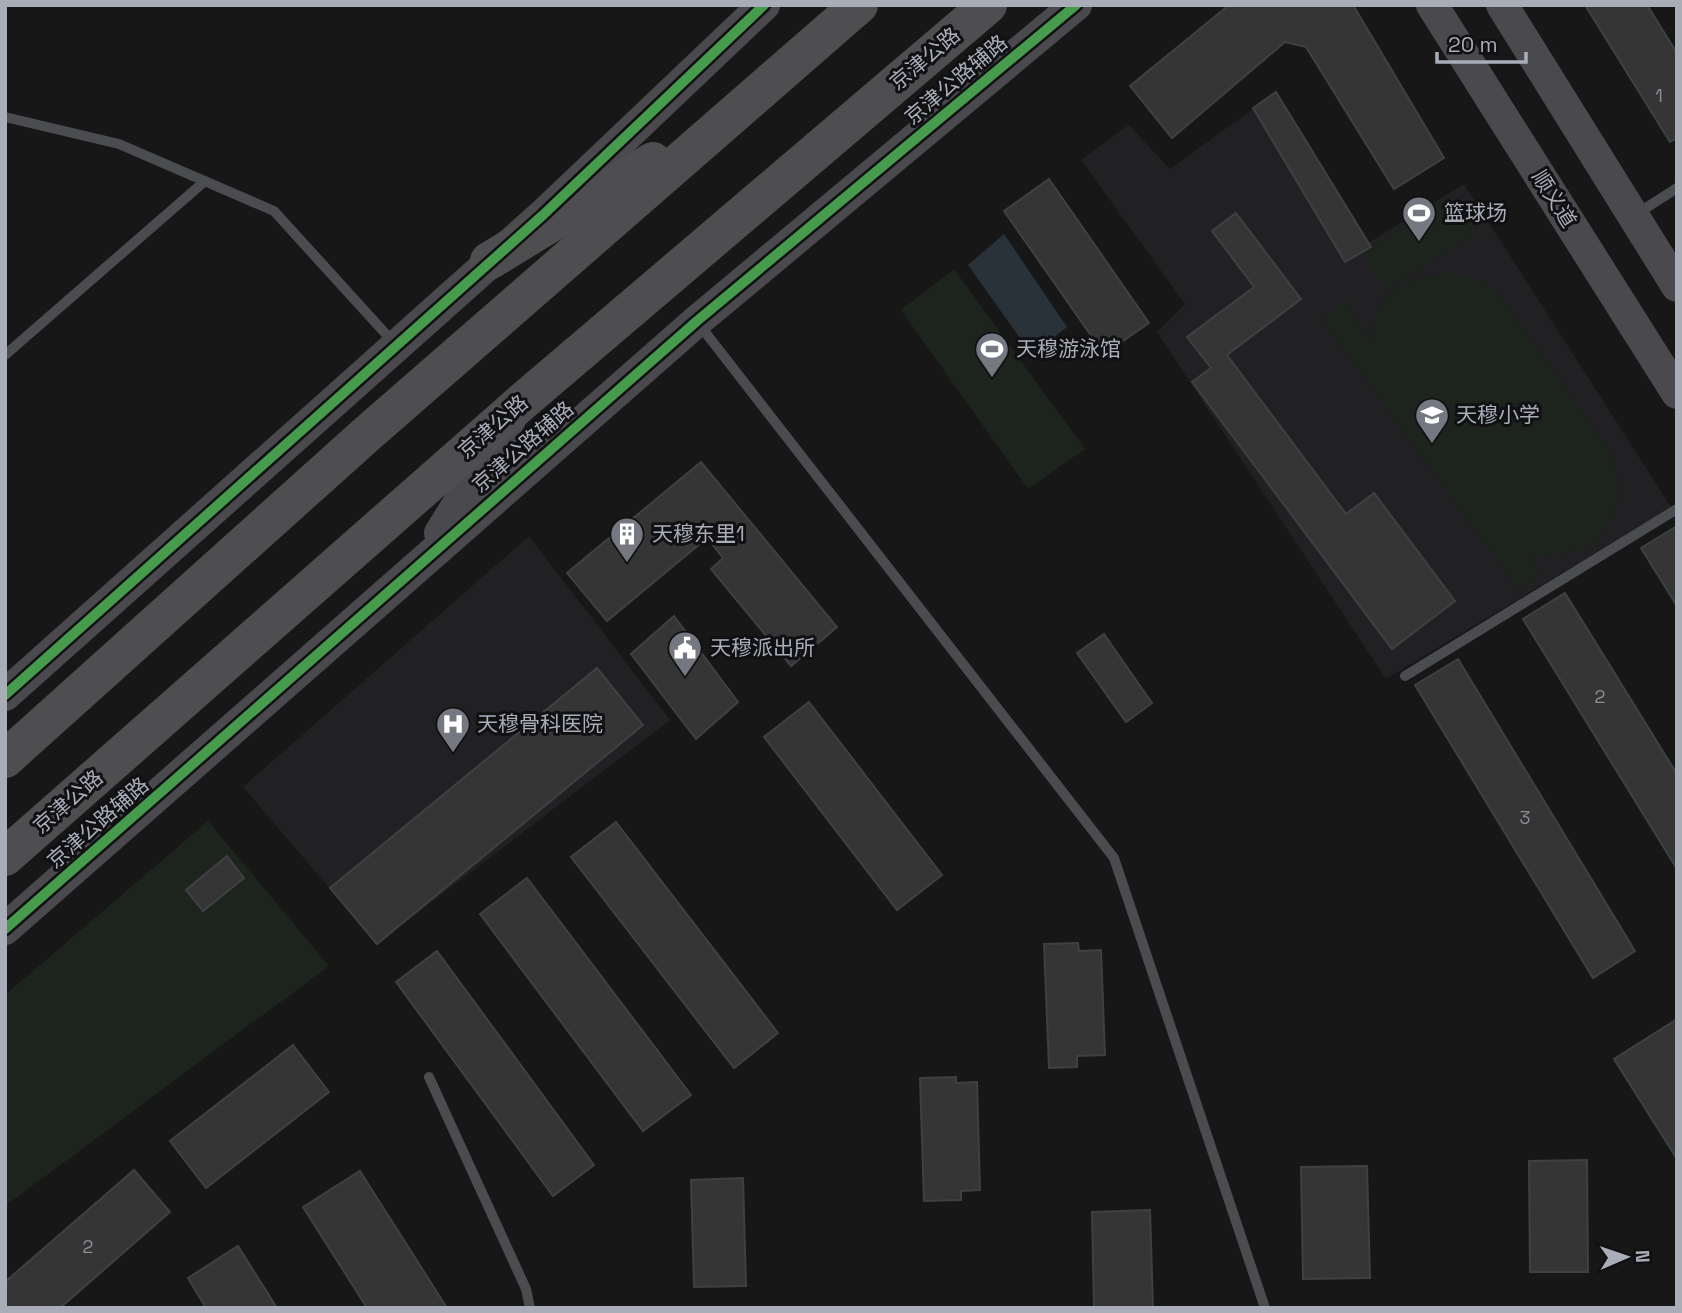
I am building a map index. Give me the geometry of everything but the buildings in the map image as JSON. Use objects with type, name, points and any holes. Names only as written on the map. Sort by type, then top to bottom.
[{"type":"highway","points":[[5,759],[368,433],[859,5]]},
{"type":"highway","name":"京津公路","points":[[7,856],[523,401],[988,5]]},
{"type":"highway","points":[[489,261],[747,103]]},
{"type":"street","points":[[5,695],[543,215],[764,5]]},
{"type":"street","name":"京津公路辅路","points":[[5,929],[696,321],[1076,5]]},
{"type":"street","name":"顺义道","points":[[1432,5],[1677,393]]},
{"type":"street","points":[[1502,5],[1677,286]]},
{"type":"street","points":[[423,561],[523,401]]},
{"type":"lane","points":[[5,117],[119,144],[274,211],[396,345]]},
{"type":"lane","points":[[5,355],[205,181]]},
{"type":"lane","points":[[1633,216],[1677,188]]},
{"type":"lane","points":[[696,321],[1114,858],[1265,1308]]},
{"type":"lane","points":[[1405,676],[1677,509]]},
{"type":"lane","points":[[429,1077],[526,1289],[530,1308]]},
{"type":"shaded area","name":"天穆小学","points":[[1276,92],[1368,243],[1464,184],[1671,507],[1386,679],[1157,332],[1185,304],[1081,160],[1129,125],[1170,169]]},
{"type":"shaded area","name":"篮球场","points":[[1453,195],[1477,232],[1385,290],[1362,253]]},
{"type":"shaded area","points":[[1004,234],[1067,327],[1032,355],[968,265]]},
{"type":"shaded area","name":"天穆游泳馆","points":[[954,269],[1085,449],[1028,489],[901,310]]},
{"type":"shaded area","points":[[1447,273],[1471,279],[1496,290],[1611,453],[1615,467],[1615,510],[1603,533],[1592,542],[1572,551],[1529,555],[1541,573],[1518,589],[1322,319],[1345,301],[1372,345],[1376,317],[1387,298],[1404,285]]},
{"type":"shaded area","name":"天穆骨科医院","points":[[529,536],[670,720],[377,944],[243,787]]},
{"type":"shaded area","points":[[208,821],[329,966],[5,1206],[5,995]]},
{"type":"cycle path","points":[[5,695],[543,215],[764,5]]},
{"type":"cycle path","points":[[5,929],[697,321],[1076,5]]},
{"type":"place","name":"篮球场","points":[[1419,243]]},
{"type":"place","name":"天穆游泳馆","points":[[992,379]]},
{"type":"place","name":"天穆小学","points":[[1432,445]]},
{"type":"place","name":"天穆东里1","points":[[627,564]]},
{"type":"place","name":"天穆派出所","points":[[685,678]]},
{"type":"place","name":"天穆骨科医院","points":[[453,754]]}]
